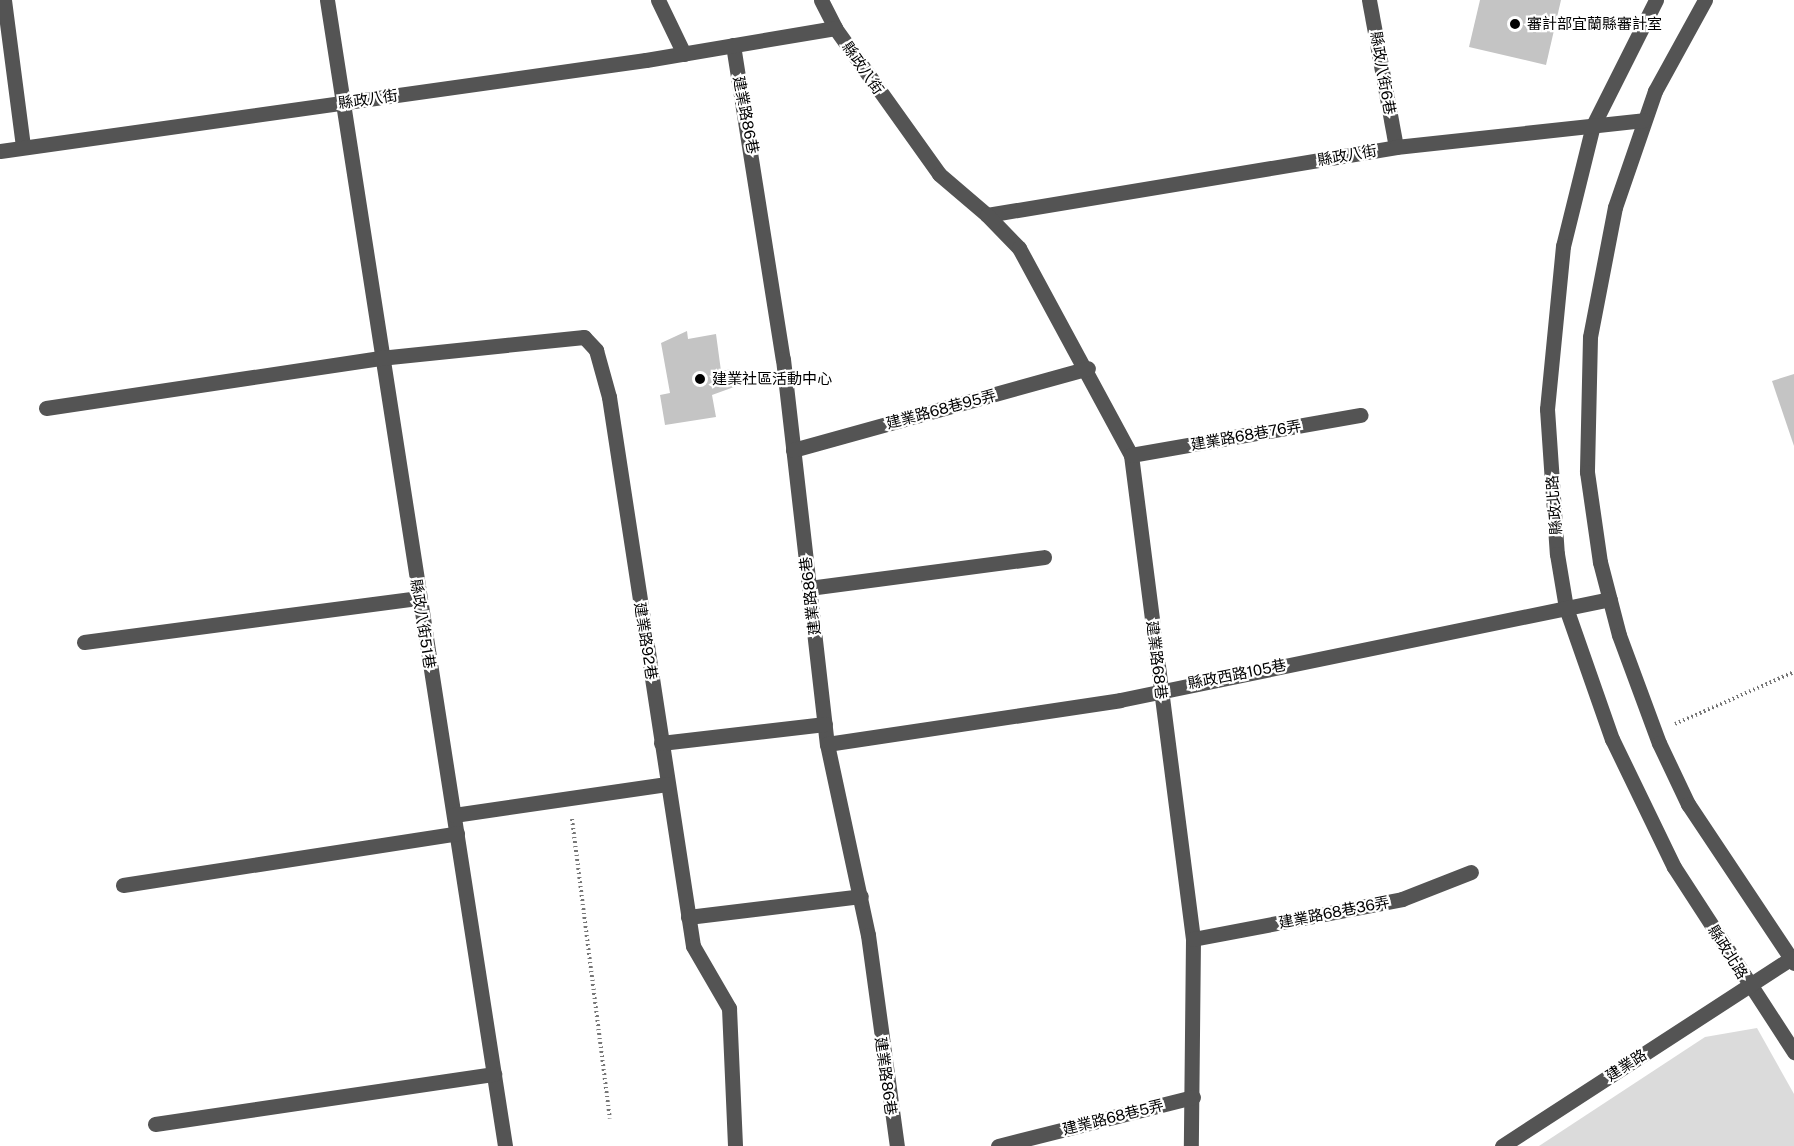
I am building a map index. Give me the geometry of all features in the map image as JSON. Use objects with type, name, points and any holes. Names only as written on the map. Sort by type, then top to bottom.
[{"type":"street","points":[[4,0],[22,147]]},
{"type":"street","name":"縣政八街51巷","points":[[327,0],[380,358],[505,1146]]},
{"type":"street","points":[[658,0],[684,54]]},
{"type":"street","points":[[821,0],[835,28]]},
{"type":"street","name":"縣政八街6巷","points":[[1370,0],[1396,147]]},
{"type":"street","name":"縣政北路","points":[[1656,0],[1593,125],[1563,246],[1548,398],[1566,608],[1612,740],[1674,867],[1794,1052]]},
{"type":"street","points":[[1705,0],[1644,120],[1615,207],[1590,337],[1587,472],[1610,599],[1655,732],[1688,804],[1792,961]]},
{"type":"street","name":"縣政八街","points":[[0,151],[684,54],[835,28],[939,174],[987,215],[1396,147],[1644,120]]},
{"type":"street","name":"建業路86巷","points":[[733,45],[751,135],[794,450],[827,744],[861,896],[897,1146]]},
{"type":"street","name":"建業路68巷","points":[[987,215],[1018,248],[1088,368],[1131,455],[1192,939],[1191,1146]]},
{"type":"street","name":"建業路92巷","points":[[46,408],[380,358],[564,335],[584,337],[596,350],[609,397],[693,946],[729,1008],[735,1146]]},
{"type":"street","name":"建業路68巷95弄","points":[[794,450],[1088,368]]},
{"type":"street","name":"建業路68巷76弄","points":[[1131,455],[1361,415]]},
{"type":"street","points":[[809,588],[1044,557]]},
{"type":"street","points":[[84,642],[419,598]]},
{"type":"street","name":"縣政西路105巷","points":[[827,744],[1161,690],[1610,599]]},
{"type":"street","points":[[661,743],[825,724]]},
{"type":"street","points":[[454,814],[667,784]]},
{"type":"street","points":[[123,885],[457,833]]},
{"type":"street","name":"建業路68巷36弄","points":[[1192,939],[1402,899],[1471,872]]},
{"type":"street","points":[[688,916],[861,896]]},
{"type":"street","name":"建業路","points":[[1502,1146],[1749,985],[1792,961]]},
{"type":"street","points":[[155,1124],[494,1074]]},
{"type":"street","name":"建業路68巷5弄","points":[[998,1146],[1192,1098]]},
{"type":"path","points":[[1655,732],[1794,672]]},
{"type":"path","points":[[570,798],[610,1119]]},
{"type":"shaded area","points":[[1757,1028],[1794,1094],[1794,1146],[1539,1146],[1705,1037]]},
{"type":"building","name":"審計部宜蘭縣審計室","points":[[1480,0],[1561,0],[1546,65],[1469,47]]},
{"type":"building","name":"建業社區活動中心","points":[[687,331],[688,339],[716,334],[721,371],[732,369],[734,387],[712,395],[716,417],[665,425],[660,395],[670,393],[661,343]]},
{"type":"building","points":[[1794,374],[1794,446],[1772,381]]},
{"type":"place","name":"審計部宜蘭縣審計室","points":[[1515,24]]},
{"type":"place","name":"建業社區活動中心","points":[[700,379]]}]
